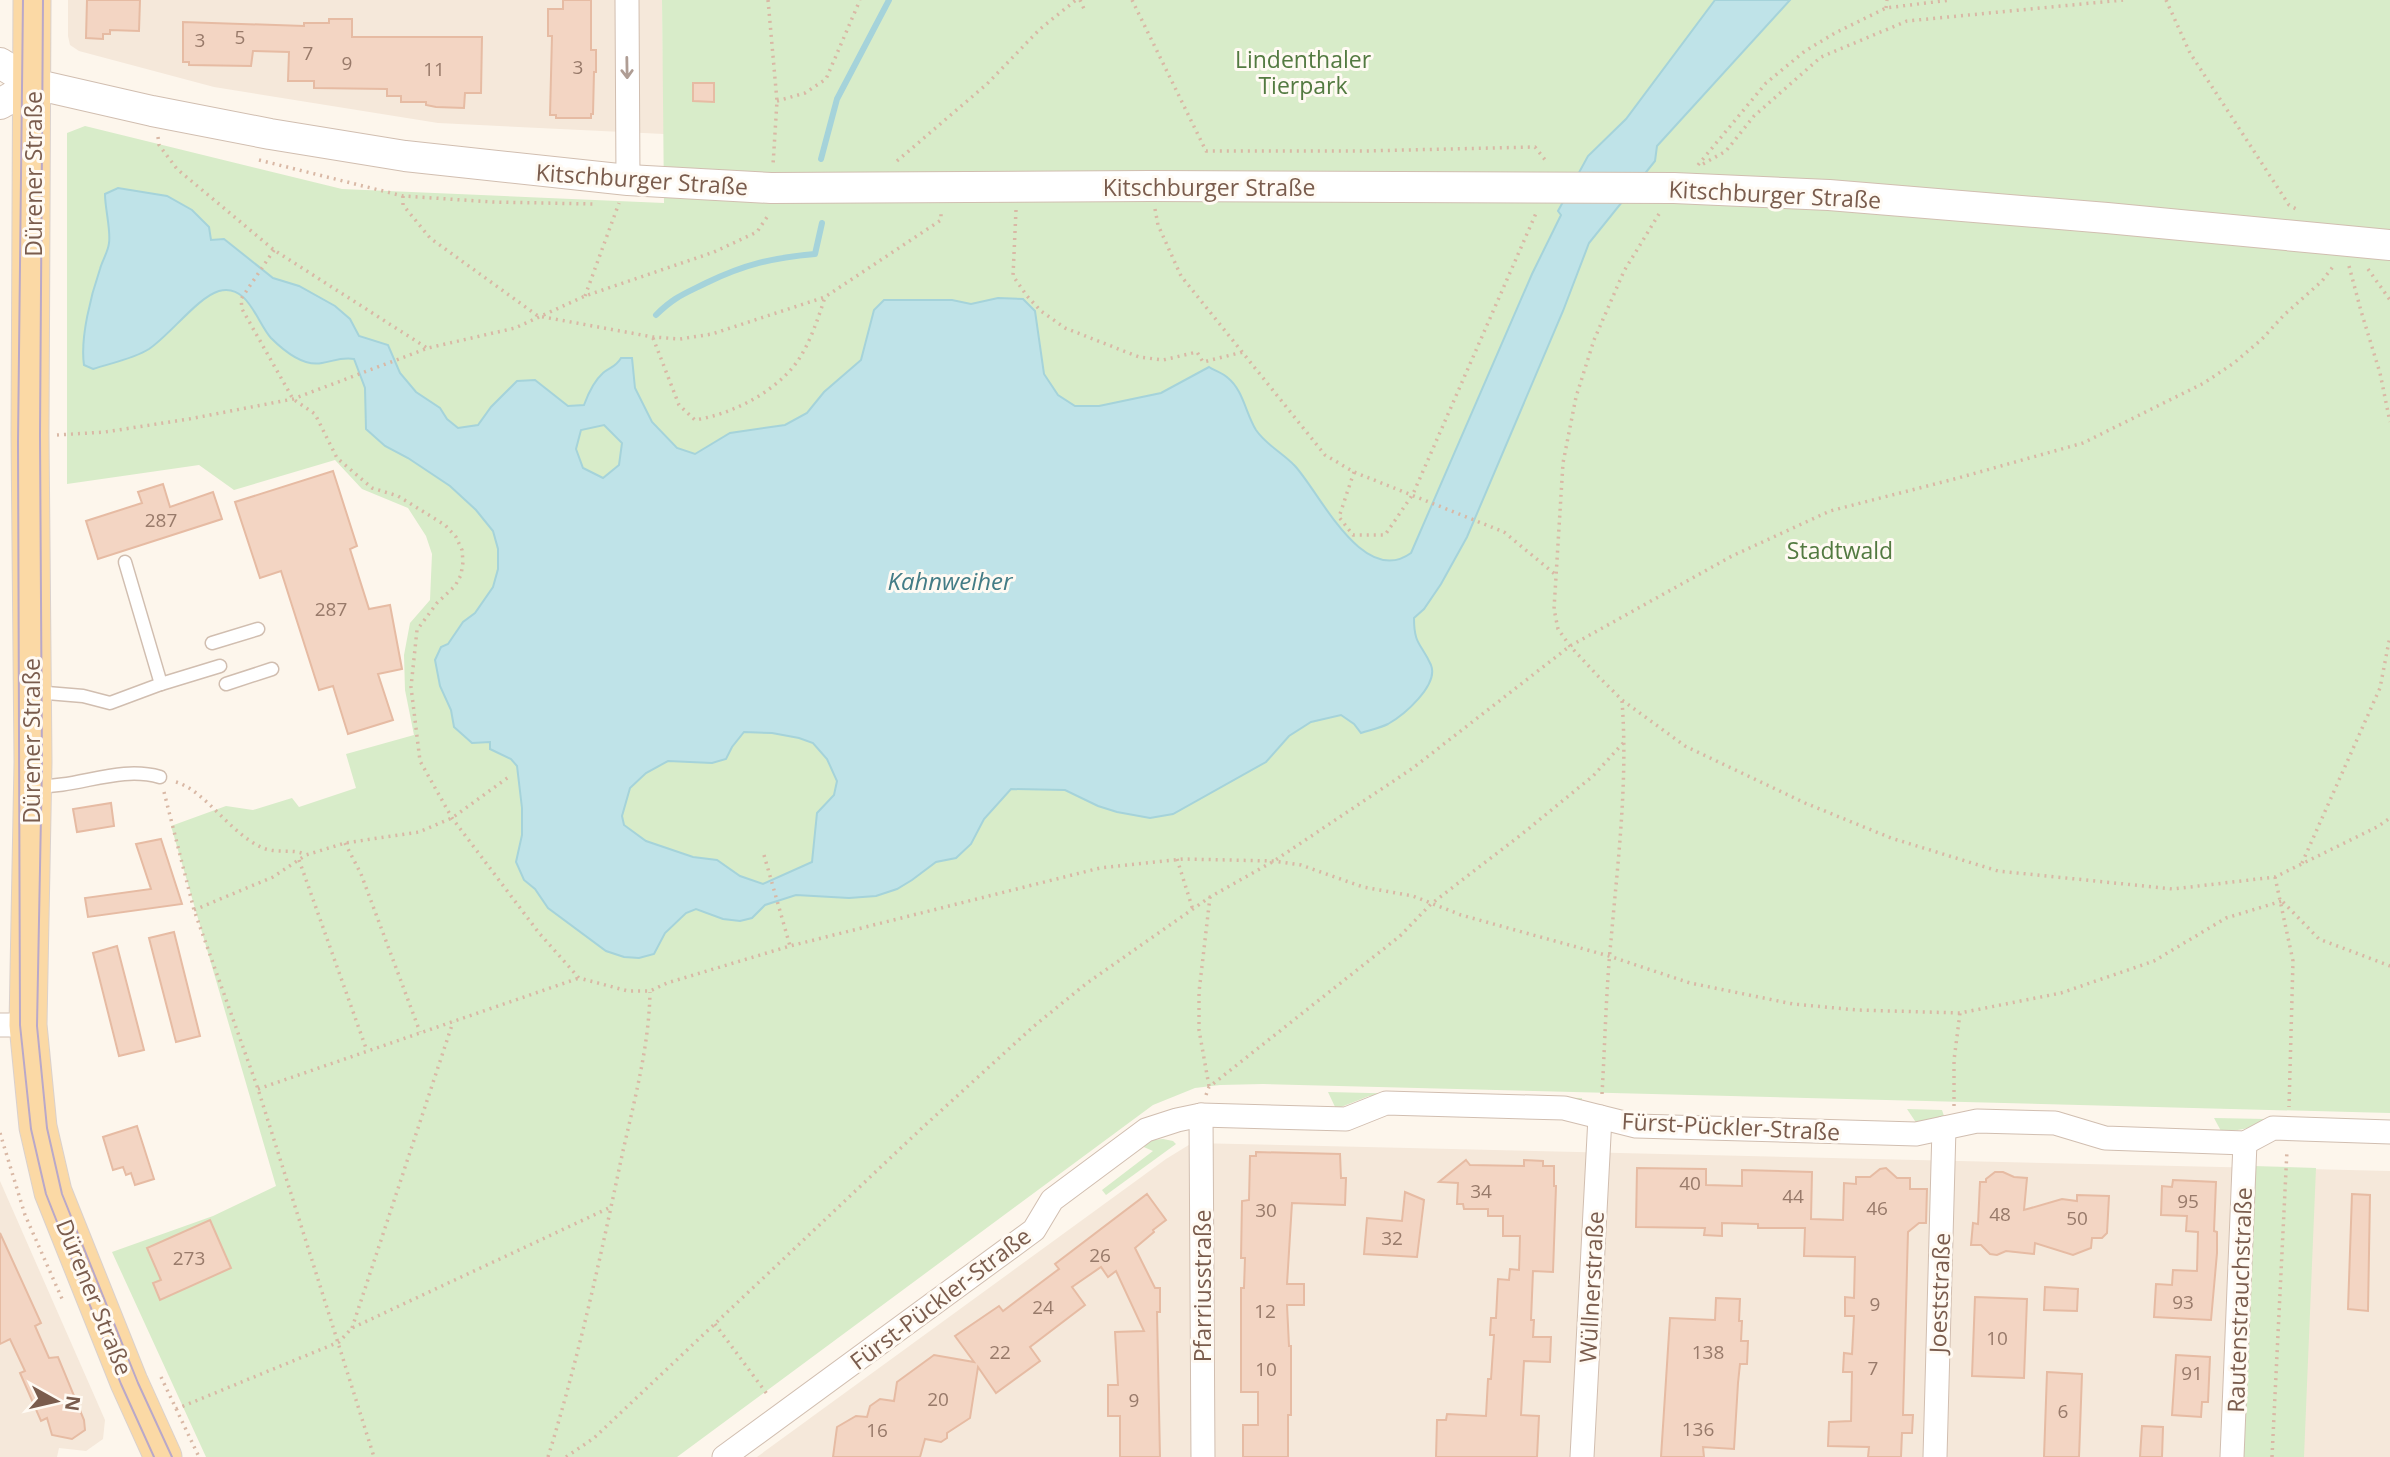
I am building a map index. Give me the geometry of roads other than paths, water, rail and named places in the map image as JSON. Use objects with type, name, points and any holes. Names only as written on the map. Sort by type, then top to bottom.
[{"type":"main road","name":"Dürener Straße","points":[[32,0],[50,431],[32,691],[32,786],[14,1025],[53,1192],[129,1382],[163,1457]]},
{"type":"street","points":[[619,192],[627,0]]},
{"type":"street","name":"Kitschburger Straße","points":[[0,63],[34,84],[152,111],[270,134],[619,192],[771,188],[1151,186],[1668,188],[1843,196],[2390,245]]},
{"type":"street","points":[[0,104],[34,84]]},
{"type":"street","name":"Fürst-Pückler-Straße","points":[[724,1457],[1034,1230],[1052,1200],[1146,1130],[1201,1115],[1346,1119],[1386,1103],[1564,1108],[1636,1126],[1916,1135],[1976,1121],[2055,1123],[2105,1138],[2245,1143],[2273,1128],[2390,1132]]},
{"type":"street","name":"Pfarriusstraße","points":[[1201,1115],[1203,1457]]},
{"type":"street","name":"Wüllnerstraße","points":[[1582,1457],[1600,1117]]},
{"type":"street","name":"Joeststraße","points":[[1935,1457],[1949,1127]]},
{"type":"street","name":"Rautenstrauchstraße","points":[[2232,1457],[2245,1143]]},
{"type":"lane","points":[[125,562],[161,684]]},
{"type":"lane","points":[[212,643],[258,629]]},
{"type":"lane","points":[[32,691],[57,696],[82,696],[110,703],[220,666]]},
{"type":"lane","points":[[226,684],[272,669]]},
{"type":"lane","points":[[32,786],[56,787],[125,773],[147,773],[160,777]]},
{"type":"water","name":"Kahnweiher","points":[[1715,0],[1790,0],[1657,146],[1655,161],[1589,243],[1467,537],[1441,584],[1424,609],[1414,618],[1417,639],[1431,665],[1432,673],[1419,699],[1403,714],[1388,724],[1361,733],[1341,715],[1311,722],[1289,736],[1266,762],[1173,814],[1150,818],[1098,806],[1065,790],[1011,789],[984,819],[971,844],[956,858],[936,862],[897,889],[876,896],[849,898],[796,895],[765,905],[752,918],[740,921],[723,919],[696,909],[686,913],[665,933],[654,954],[639,958],[624,957],[606,951],[548,908],[535,889],[524,880],[516,862],[522,835],[517,766],[511,759],[490,749],[490,742],[472,743],[454,727],[451,710],[440,686],[435,660],[441,647],[448,644],[463,622],[475,613],[493,587],[498,569],[498,549],[493,531],[476,510],[450,486],[385,446],[366,429],[365,388],[354,359],[315,364],[294,357],[271,338],[245,298],[229,290],[219,291],[202,301],[149,349],[93,369],[84,365],[87,317],[109,243],[105,194],[118,188],[167,196],[192,210],[209,227],[211,240],[224,239],[273,278],[299,286],[335,306],[350,319],[359,336],[388,345],[400,373],[416,392],[440,408],[447,419],[458,428],[478,425],[491,407],[517,381],[535,380],[568,406],[584,405],[603,373],[621,358],[632,358],[635,388],[652,422],[677,448],[695,454],[730,433],[785,425],[807,413],[824,392],[861,360],[874,310],[884,300],[952,300],[971,304],[998,298],[1023,299],[1035,311],[1044,374],[1058,395],[1075,406],[1099,406],[1161,393],[1209,367],[1233,383],[1256,430],[1295,466],[1344,533],[1376,558],[1393,560],[1411,553],[1532,274],[1561,215],[1558,211],[1588,156],[1626,119]],"holes":[[[604,425],[622,443],[619,465],[603,478],[583,468],[576,449],[581,430]],[[744,732],[772,733],[813,743],[827,759],[837,781],[834,795],[817,813],[812,862],[763,884],[740,876],[717,860],[693,857],[646,841],[624,825],[622,816],[630,788],[646,773],[668,761],[712,763],[726,759]]]},
{"type":"waterway","points":[[821,159],[837,99],[889,0]]},
{"type":"waterway","points":[[656,315],[680,296],[733,271],[772,260],[815,254],[822,223]]},
{"type":"tram line","points":[[23,0],[18,442],[20,1025],[31,1129],[46,1194],[121,1384],[154,1457]]},
{"type":"tram line","points":[[43,0],[40,435],[42,763],[37,1026],[47,1128],[62,1194],[138,1383],[172,1457]]},
{"type":"park label","name":"Lindenthaler Tierpark","points":[[1303,72]]},
{"type":"park label","name":"Stadtwald","points":[[1840,550]]}]
